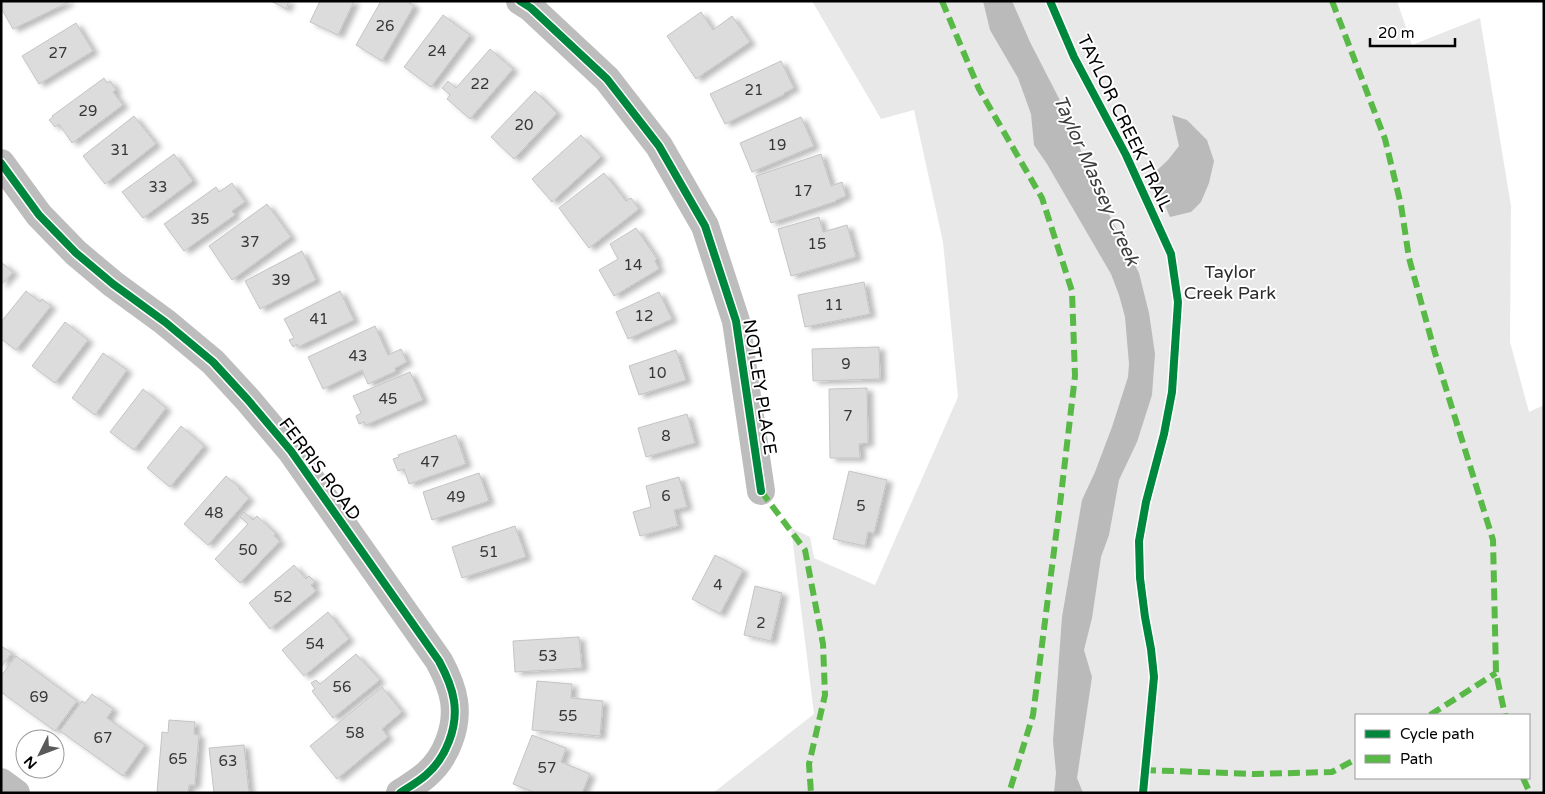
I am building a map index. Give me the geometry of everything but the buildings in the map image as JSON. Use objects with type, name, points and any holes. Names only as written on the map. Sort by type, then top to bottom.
[{"type":"street","name":"NOTLEY PLACE","points":[[520,1],[531,8],[607,79],[659,146],[705,226],[736,321],[761,491]]},
{"type":"street","name":"FERRIS ROAD","points":[[1,164],[39,215],[76,253],[213,362],[248,400],[291,451],[439,661],[448,680],[454,702],[454,722],[445,752],[427,774],[400,793]]},
{"type":"street","points":[[1,782],[16,793]]},
{"type":"green space","name":"Taylor Creek Park","points":[[812,1],[1397,1],[1412,45],[1480,18],[1511,206],[1510,342],[1529,412],[1544,405],[1544,793],[713,793],[814,714],[791,528],[810,537],[814,558],[875,585],[958,397],[943,242],[914,110],[881,119]]},
{"type":"shaded area","points":[[983,1],[1012,1],[1030,42],[1069,118],[1092,181],[1139,273],[1149,313],[1155,354],[1152,395],[1137,442],[1119,480],[1109,535],[1101,557],[1092,618],[1084,650],[1092,677],[1077,778],[1083,793],[1054,793],[1056,773],[1053,741],[1062,617],[1082,500],[1112,427],[1128,377],[1129,364],[1125,317],[1111,274],[1034,145],[1031,114],[1018,78],[990,30]]},
{"type":"shaded area","points":[[1172,115],[1187,120],[1207,140],[1214,161],[1209,183],[1201,202],[1191,212],[1170,217],[1152,175],[1179,146]]},
{"type":"marked path","points":[[942,1],[979,89],[1042,198],[1072,291],[1075,376],[1060,504],[1033,715],[1009,793]]},
{"type":"marked path","points":[[1332,1],[1385,139],[1401,205],[1409,258],[1435,353],[1493,540],[1496,673],[1505,714]]},
{"type":"marked path","points":[[761,491],[805,550],[823,644],[825,695],[809,764],[811,793]]},
{"type":"marked path","points":[[1432,714],[1496,673]]},
{"type":"marked path","points":[[1144,770],[1255,774],[1332,772],[1355,760]]},
{"type":"marked path","points":[[1523,779],[1530,793]]},
{"type":"cycle path","points":[[520,1],[531,8],[607,79],[659,146],[705,226],[736,321],[761,491]]},
{"type":"cycle path","name":"TAYLOR CREEK TRAIL","points":[[1050,1],[1074,57],[1126,155],[1171,254],[1178,302],[1172,392],[1164,434],[1146,502],[1139,541],[1140,578],[1154,677],[1143,793]]},
{"type":"cycle path","points":[[1,163],[39,215],[76,253],[213,362],[248,400],[291,451],[439,661],[453,696],[455,711],[452,731],[445,751],[433,768],[420,780],[400,793]]},
{"type":"water label","name":"Taylor Massey Creek","points":[[1097,180]]}]
